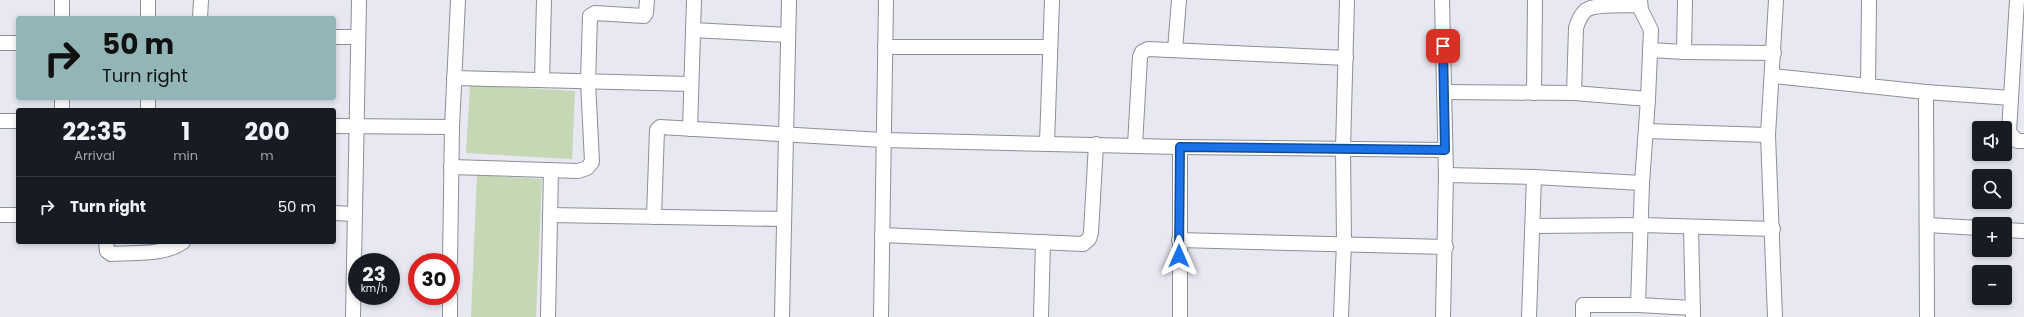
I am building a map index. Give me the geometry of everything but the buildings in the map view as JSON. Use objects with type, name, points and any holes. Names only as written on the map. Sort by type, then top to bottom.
[{"type":"street","points":[[62,0],[62,16]]},
{"type":"street","points":[[148,0],[148,16]]},
{"type":"street","points":[[200,16],[201,0]]},
{"type":"street","points":[[353,317],[355,126],[359,0]]},
{"type":"street","points":[[450,253],[452,127],[458,0]]},
{"type":"street","points":[[542,80],[544,0]]},
{"type":"street","points":[[451,166],[578,171],[587,168],[592,162],[588,82],[590,16],[595,14],[644,16],[646,13],[647,0]]},
{"type":"street","points":[[690,129],[694,0]]},
{"type":"street","points":[[782,317],[789,0]]},
{"type":"street","points":[[881,317],[886,0]]},
{"type":"street","points":[[1047,143],[1052,0]]},
{"type":"street","points":[[1175,50],[1179,0]]},
{"type":"street","points":[[1341,317],[1344,244],[1343,149],[1346,0]]},
{"type":"street","points":[[1442,0],[1446,175],[1444,317]]},
{"type":"street","points":[[1534,93],[1535,0]]},
{"type":"street","points":[[1684,52],[1685,0]]},
{"type":"street","points":[[1775,317],[1773,230],[1768,135],[1773,76],[1776,0]]},
{"type":"street","points":[[1868,86],[1869,0]]},
{"type":"street","points":[[2017,0],[2009,132],[2017,141],[2024,141]]},
{"type":"street","points":[[1574,93],[1576,28],[1579,18],[1585,10],[1594,7],[1640,3],[1650,26],[1650,50],[1642,183],[1642,225],[1638,305]]},
{"type":"street","points":[[693,30],[788,35]]},
{"type":"street","points":[[336,37],[358,37]]},
{"type":"street","points":[[0,43],[16,43]]},
{"type":"street","points":[[885,46],[1050,47]]},
{"type":"street","points":[[1135,145],[1142,52],[1148,49],[1346,58]]},
{"type":"street","points":[[1650,50],[1774,53]]},
{"type":"street","points":[[1773,76],[1926,92],[2011,98]]},
{"type":"street","points":[[454,78],[691,84]]},
{"type":"street","points":[[1444,92],[1574,93],[1648,99]]},
{"type":"street","points":[[1926,92],[1927,317]]},
{"type":"street","points":[[0,121],[16,121]]},
{"type":"street","points":[[336,126],[452,127]]},
{"type":"street","points":[[654,216],[657,130],[660,127],[787,136],[883,140],[1180,147],[1445,150]]},
{"type":"street","points":[[1646,132],[1768,135]]},
{"type":"street","points":[[882,235],[1083,244],[1090,239],[1096,144]]},
{"type":"street","points":[[1180,147],[1180,317]]},
{"type":"street","points":[[548,317],[551,170]]},
{"type":"street","points":[[1446,175],[1534,177],[1642,183]]},
{"type":"street","points":[[1529,317],[1534,177]]},
{"type":"street","points":[[0,214],[16,215]]},
{"type":"street","points":[[336,214],[354,214]]},
{"type":"street","points":[[550,215],[784,219]]},
{"type":"street","points":[[1532,226],[1642,225],[1773,230]]},
{"type":"street","points":[[1927,225],[1972,228]]},
{"type":"street","points":[[1583,317],[1583,305],[1638,305],[1693,312],[1691,227]]},
{"type":"street","points":[[2012,230],[2024,231]]},
{"type":"street","points":[[1179,240],[1446,247]]},
{"type":"street","points":[[1041,317],[1043,242]]},
{"type":"street","points":[[106,244],[110,254],[162,251],[174,248],[180,244]]},
{"type":"street","points":[[450,305],[450,317]]},
{"type":"green space","points":[[470,85],[575,91],[572,159],[466,153]]},
{"type":"green space","points":[[477,175],[542,179],[536,317],[471,317]]},
{"type":"route","points":[[1179,256],[1180,147],[1445,150],[1443,46]]}]
